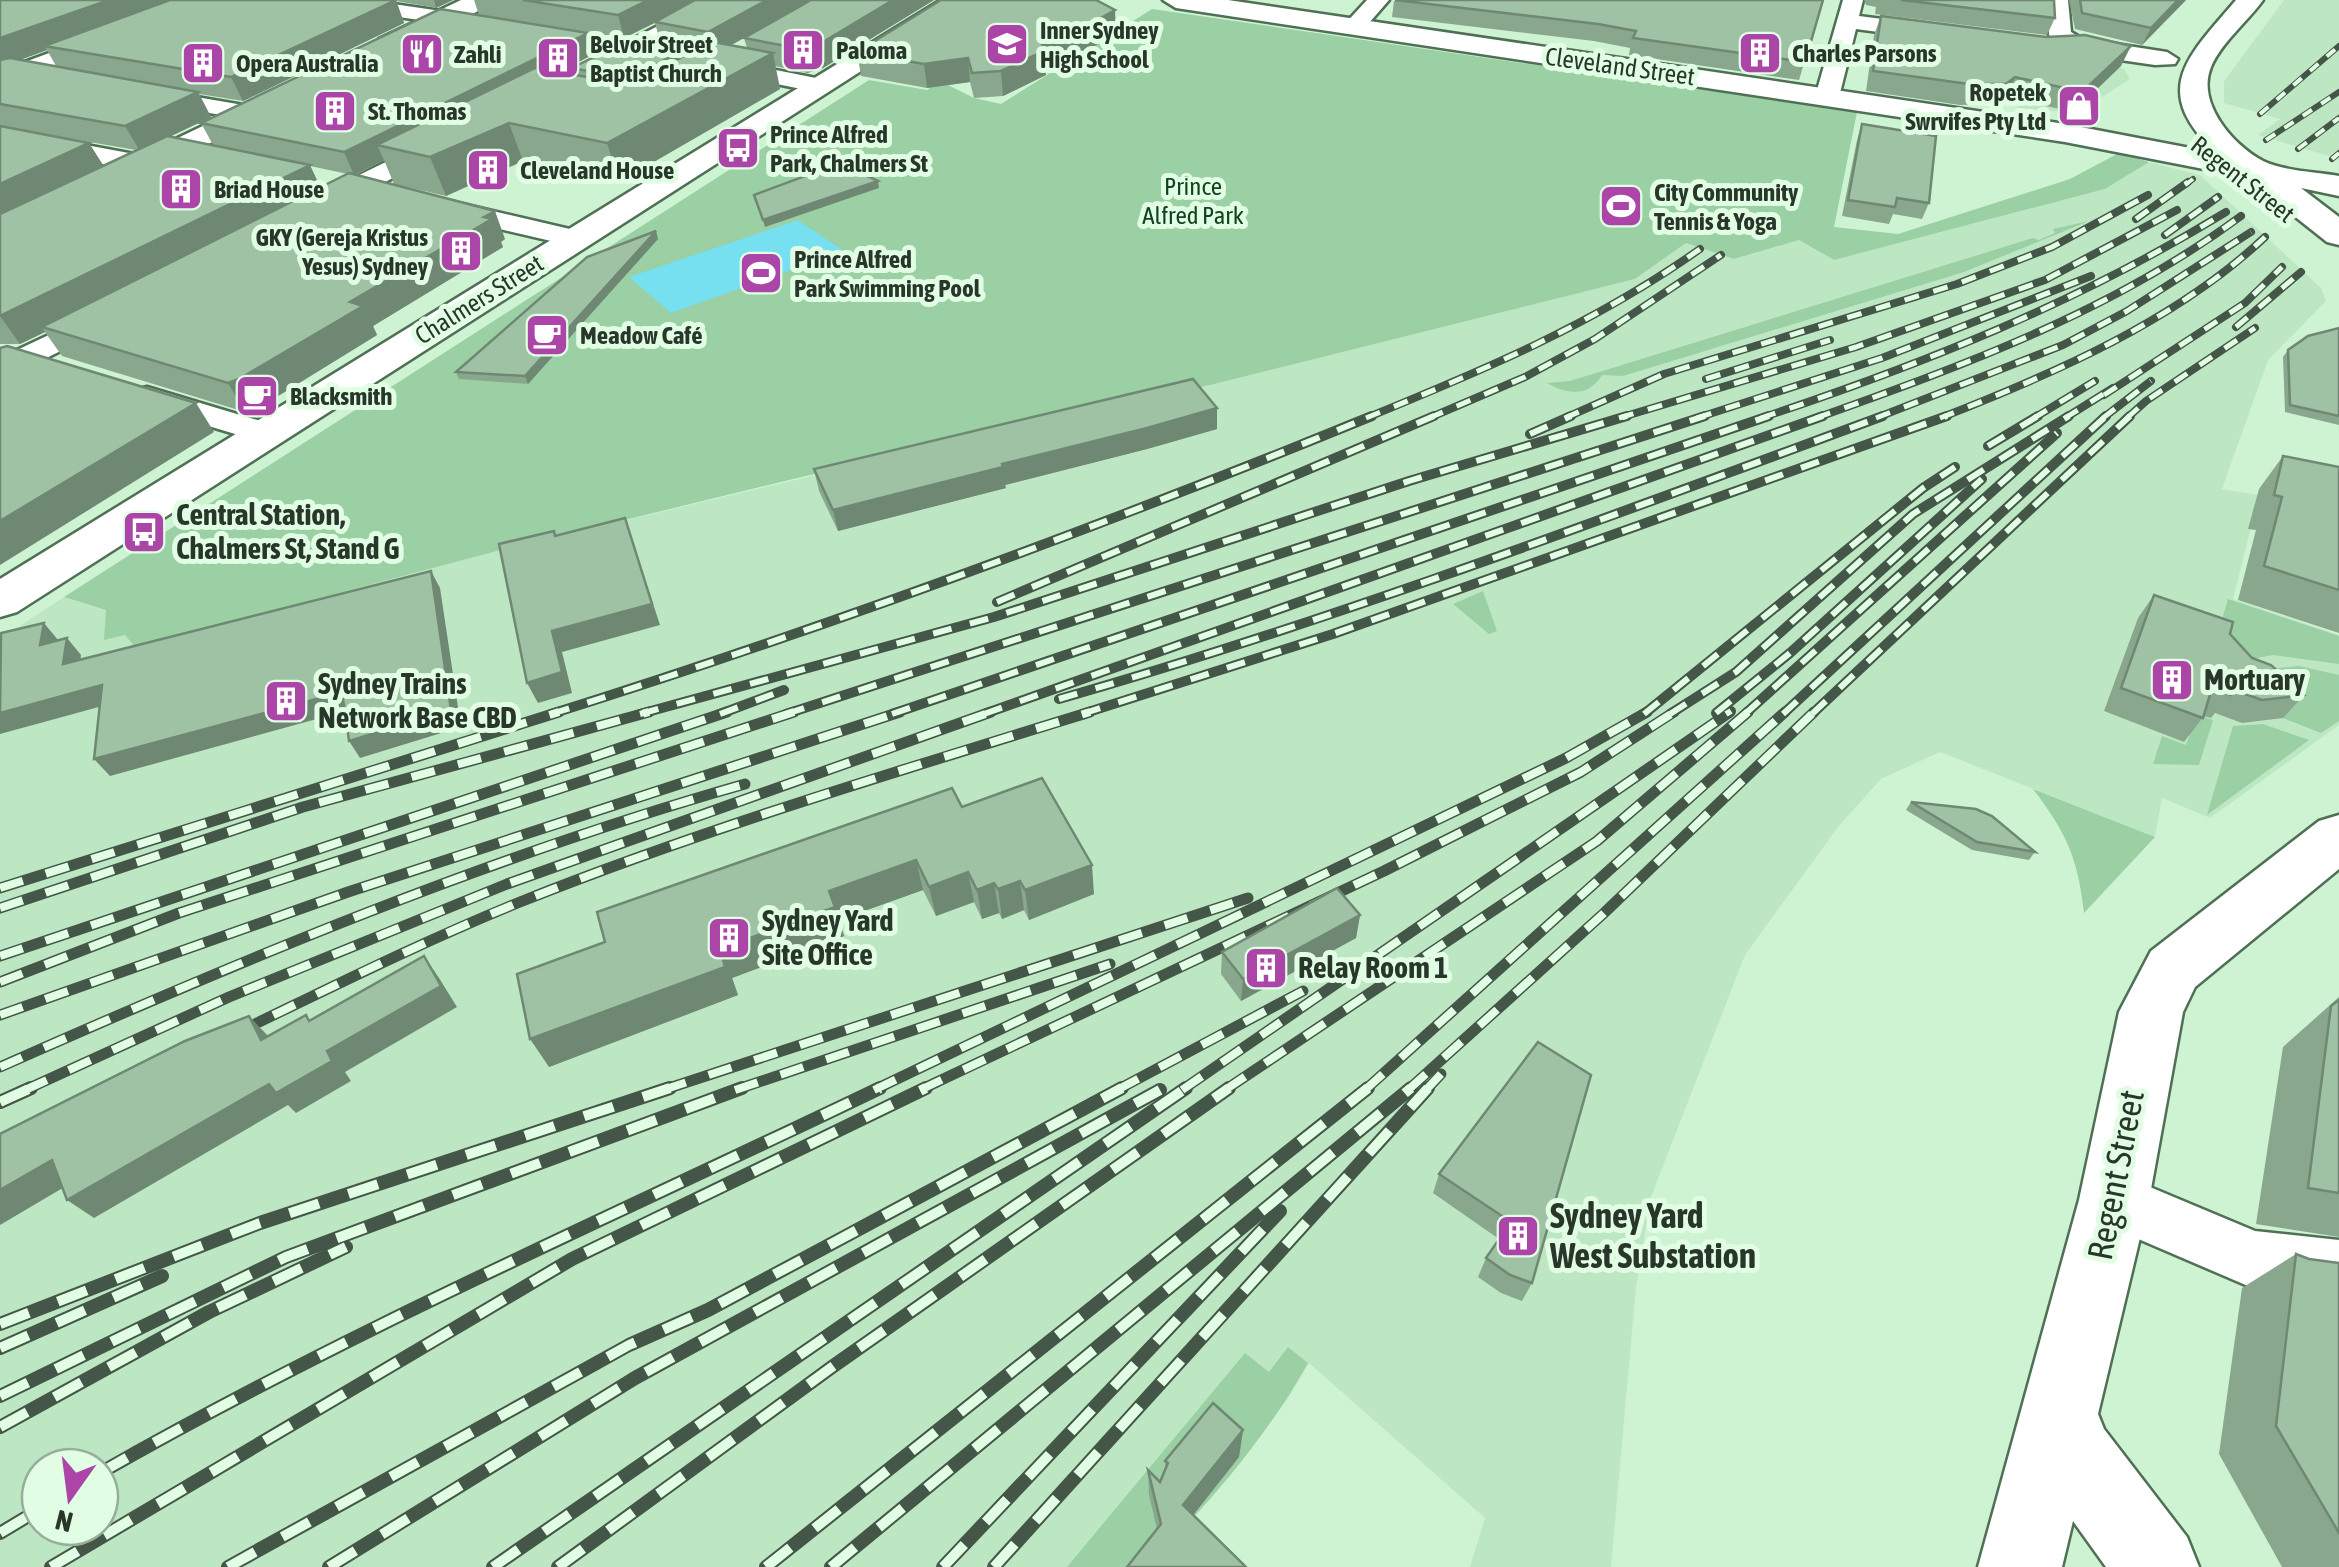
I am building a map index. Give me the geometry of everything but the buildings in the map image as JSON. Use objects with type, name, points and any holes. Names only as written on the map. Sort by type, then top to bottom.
[{"type":"main road","points":[[356,61],[481,0]]},
{"type":"main road","name":"Chalmers Street","points":[[0,601],[960,0]]},
{"type":"main road","name":"Cleveland Street","points":[[1176,0],[2216,153],[2337,204]]},
{"type":"main road","points":[[2009,124],[2118,126],[2166,94],[2218,0]]},
{"type":"main road","name":"Regent Street","points":[[2250,0],[2191,76],[2166,94],[2207,127],[2216,153],[2313,234],[2337,204],[2260,172]]},
{"type":"main road","points":[[0,236],[302,87]]},
{"type":"main road","points":[[2166,94],[2250,141],[2337,204]]},
{"type":"main road","name":"Cleveland Street","points":[[2216,153],[2260,172]]},
{"type":"main road","name":"Regent Street","points":[[2020,1567],[2114,1200],[2151,1012],[2173,968],[2339,837]]},
{"type":"main road","points":[[2061,1419],[2075,1456],[2157,1567]]},
{"type":"street","points":[[0,79],[214,0]]},
{"type":"street","points":[[322,0],[520,29]]},
{"type":"street","points":[[558,84],[724,0]]},
{"type":"street","points":[[1354,26],[1380,0]]},
{"type":"street","points":[[2058,0],[2060,34],[2100,54],[2145,69],[2166,94]]},
{"type":"street","points":[[1827,97],[1850,11],[1963,37]]},
{"type":"street","points":[[0,89],[149,30],[157,23]]},
{"type":"street","points":[[592,42],[664,55]]},
{"type":"street","points":[[758,44],[706,69],[821,86]]},
{"type":"street","points":[[2038,46],[2086,46]]},
{"type":"street","points":[[34,76],[70,82]]},
{"type":"street","points":[[124,92],[249,113]]},
{"type":"street","points":[[290,222],[458,135]]},
{"type":"street","points":[[0,137],[145,164]]},
{"type":"street","points":[[175,149],[213,156]]},
{"type":"street","points":[[322,179],[577,239]]},
{"type":"street","points":[[8,360],[139,300]]},
{"type":"street","points":[[8,360],[74,374]]},
{"type":"street","points":[[122,389],[265,433]]},
{"type":"street","points":[[2114,1200],[2255,1260],[2339,1270]]},
{"type":"shaded area","points":[[2284,0],[2339,0],[2339,159],[2258,135],[2280,119],[2224,103],[2224,81]]},
{"type":"shaded area","points":[[2017,47],[2071,54],[2124,69],[2130,79],[2077,113],[2018,108]]},
{"type":"shaded area","points":[[2149,162],[2200,175],[2321,288],[2326,301],[2268,360],[2222,489],[2259,495],[2233,599],[2339,635],[2339,725],[2210,818],[2162,798],[2155,837],[1940,752],[1881,779],[1838,827],[1745,955],[1651,1197],[1636,1287],[1611,1567],[1470,1567],[1485,1518],[1309,1363],[1287,1400],[1145,1567],[0,1567],[0,639],[64,597],[106,610],[135,647],[497,551],[1635,279],[1686,243],[1734,259],[1799,240],[1834,260],[2105,189]]},
{"type":"green space","name":"Prince Alfred Park","points":[[1152,9],[1857,112],[1834,227],[1898,234],[2070,179],[2119,153],[2149,162],[2105,189],[1834,260],[1799,240],[1734,259],[1686,243],[1635,279],[1214,384],[497,551],[135,647],[125,635],[104,640],[106,610],[64,597],[869,80],[927,90],[940,81],[974,98],[1001,104]]},
{"type":"green space","points":[[2089,221],[1964,272],[1623,376],[1602,375],[1591,387],[1578,392],[1547,383],[1570,381],[2033,238],[2039,240],[2055,233],[2053,229]]},
{"type":"green space","points":[[1483,591],[1497,631],[1489,634],[1453,604]]},
{"type":"green space","points":[[2228,599],[2339,636],[2339,664],[2273,655],[2208,668]]},
{"type":"green space","points":[[2299,666],[2339,675],[2339,721],[2321,733],[2265,711],[2267,669]]},
{"type":"green space","points":[[2197,714],[2213,720],[2199,765],[2153,764],[2162,736],[2186,745]]},
{"type":"green space","points":[[2263,724],[2309,740],[2207,815],[2233,726]]},
{"type":"green space","points":[[2033,789],[2155,837],[2084,913],[2069,846]]},
{"type":"green space","points":[[1288,1347],[1308,1363],[1274,1418],[1213,1496],[1145,1567],[1067,1567],[1245,1353],[1269,1372]]},
{"type":"water","points":[[798,220],[844,251],[671,313],[629,277]]},
{"type":"railway","points":[[2260,114],[2339,46]]},
{"type":"railway","points":[[2266,140],[2339,92]]},
{"type":"railway","points":[[2298,149],[2339,118]]},
{"type":"railway","points":[[2332,159],[2339,153]]},
{"type":"railway","points":[[2185,185],[2193,179]]},
{"type":"railway","points":[[2136,219],[2188,182]]},
{"type":"railway","points":[[1565,418],[1664,374],[1957,284],[2052,247],[2148,195]]},
{"type":"railway","points":[[2165,235],[2218,197]]},
{"type":"railway","points":[[1619,418],[1856,347],[2045,280],[2177,210]]},
{"type":"railway","points":[[1761,418],[1941,353],[2057,303],[2226,212]]},
{"type":"railway","points":[[1816,418],[1982,356],[2090,308],[2192,250],[2241,216]]},
{"type":"railway","points":[[1876,418],[2063,345],[2127,311],[2251,232]]},
{"type":"railway","points":[[1940,418],[2069,364],[2153,320],[2193,295],[2265,237]]},
{"type":"railway","points":[[1366,418],[1579,323],[1700,249]]},
{"type":"railway","points":[[1429,418],[1525,377],[1595,339],[1721,255]]},
{"type":"railway","points":[[2104,395],[2245,303],[2282,267]]},
{"type":"railway","points":[[2236,327],[2301,272]]},
{"type":"railway","points":[[1697,418],[1882,358],[2091,276]]},
{"type":"railway","points":[[2127,418],[2255,328]]},
{"type":"railway","points":[[1706,379],[1830,340]]},
{"type":"railway","points":[[2034,418],[2095,381]]},
{"type":"railway","points":[[2103,418],[2151,381]]},
{"type":"railway","points":[[2065,418],[2113,388]]},
{"type":"railway","points":[[551,714],[965,574],[1372,416]]},
{"type":"railway","points":[[997,602],[1434,416]]},
{"type":"railway","points":[[1530,434],[1571,416]]},
{"type":"railway","points":[[640,714],[994,617],[1409,481],[1627,416]]},
{"type":"railway","points":[[786,714],[1705,416]]},
{"type":"railway","points":[[892,714],[1769,416]]},
{"type":"railway","points":[[984,714],[1823,416]]},
{"type":"railway","points":[[1059,699],[1371,601],[1883,416]]},
{"type":"railway","points":[[1082,714],[1333,634],[1947,416]]},
{"type":"railway","points":[[1988,446],[2038,416]]},
{"type":"railway","points":[[1670,714],[1736,672],[1913,514],[2069,416]]},
{"type":"railway","points":[[1783,714],[2106,416]]},
{"type":"railway","points":[[1812,714],[2130,416]]},
{"type":"railway","points":[[1745,714],[2057,433]]},
{"type":"railway","points":[[1645,713],[1923,488],[1955,467]]},
{"type":"railway","points":[[1716,713],[1790,653],[1982,479]]},
{"type":"railway","points":[[720,714],[784,690]]},
{"type":"railway","points":[[1726,714],[1731,711]]},
{"type":"railway","points":[[0,888],[559,712]]},
{"type":"railway","points":[[0,908],[303,807],[649,712]]},
{"type":"railway","points":[[0,956],[727,712]]},
{"type":"railway","points":[[0,982],[179,913],[794,712]]},
{"type":"railway","points":[[0,1015],[348,892],[900,712]]},
{"type":"railway","points":[[25,1090],[229,997],[507,884],[991,712]]},
{"type":"railway","points":[[230,1036],[446,933],[590,875],[803,801],[1090,712]]},
{"type":"railway","points":[[920,1090],[1384,871],[1581,772],[1674,712]]},
{"type":"railway","points":[[1182,1090],[1730,712]]},
{"type":"railway","points":[[1225,1090],[1597,841],[1748,712]]},
{"type":"railway","points":[[1365,1090],[1785,712]]},
{"type":"railway","points":[[1408,1090],[1603,914],[1814,712]]},
{"type":"railway","points":[[874,1090],[1566,758],[1645,713]]},
{"type":"railway","points":[[0,1067],[368,912],[554,844],[745,784]]},
{"type":"railway","points":[[663,1090],[1248,898]]},
{"type":"railway","points":[[735,1090],[1110,964]]},
{"type":"railway","points":[[1117,1090],[1303,991]]},
{"type":"railway","points":[[1426,1090],[1441,1074]]},
{"type":"railway","points":[[0,1102],[31,1088]]},
{"type":"railway","points":[[0,1324],[260,1223],[670,1088]]},
{"type":"railway","points":[[0,1396],[286,1257],[742,1088]]},
{"type":"railway","points":[[120,1462],[388,1321],[880,1088]]},
{"type":"railway","points":[[51,1567],[572,1259],[926,1088]]},
{"type":"railway","points":[[228,1567],[629,1345],[708,1310],[1122,1088]]},
{"type":"railway","points":[[493,1567],[1186,1088]]},
{"type":"railway","points":[[558,1567],[832,1367],[1229,1088]]},
{"type":"railway","points":[[766,1567],[1368,1088]]},
{"type":"railway","points":[[831,1567],[1411,1088]]},
{"type":"railway","points":[[994,1567],[1428,1088]]},
{"type":"railway","points":[[329,1567],[635,1378],[1160,1090]]},
{"type":"railway","points":[[943,1567],[1280,1211]]},
{"type":"railway","points":[[0,1427],[209,1312],[346,1247]]},
{"type":"railway","points":[[0,1348],[162,1276]]},
{"type":"railway","points":[[0,1533],[20,1521]]},
{"type":"place","name":"Inner Sydney High School","points":[[1007,44]]},
{"type":"place","name":"Paloma","points":[[803,50]]},
{"type":"place","name":"Charles Parsons","points":[[1760,53]]},
{"type":"place","name":"Zahli","points":[[422,54]]},
{"type":"place","name":"Belvoir Street Baptist Church","points":[[558,58]]},
{"type":"place","name":"Opera Australia","points":[[203,63]]},
{"type":"place","name":"Ropetek Swrvifes Pty Ltd","points":[[2079,106]]},
{"type":"place","name":"St. Thomas","points":[[335,111]]},
{"type":"place","name":"Prince Alfred Park, Chalmers St","points":[[738,148]]},
{"type":"place","name":"Cleveland House","points":[[488,170]]},
{"type":"place","name":"Briad House","points":[[181,189]]},
{"type":"place","name":"City Community Tennis & Yoga","points":[[1621,206]]},
{"type":"place","name":"GKY (Gereja Kristus Yesus) Sydney","points":[[461,251]]},
{"type":"place","name":"Prince Alfred Park Swimming Pool","points":[[761,273]]},
{"type":"place","name":"Meadow Café","points":[[547,335]]},
{"type":"place","name":"Blacksmith","points":[[257,396]]},
{"type":"place","name":"Central Station, Chalmers St, Stand G","points":[[144,532]]},
{"type":"place","name":"Mortuary","points":[[2172,680]]},
{"type":"place","name":"Sydney Trains Network Base CBD","points":[[286,701]]},
{"type":"place","name":"Sydney Yard Site Office","points":[[729,938]]},
{"type":"place","name":"Relay Room 1","points":[[1266,968]]},
{"type":"place","name":"Sydney Yard West Substation","points":[[1518,1236]]}]
